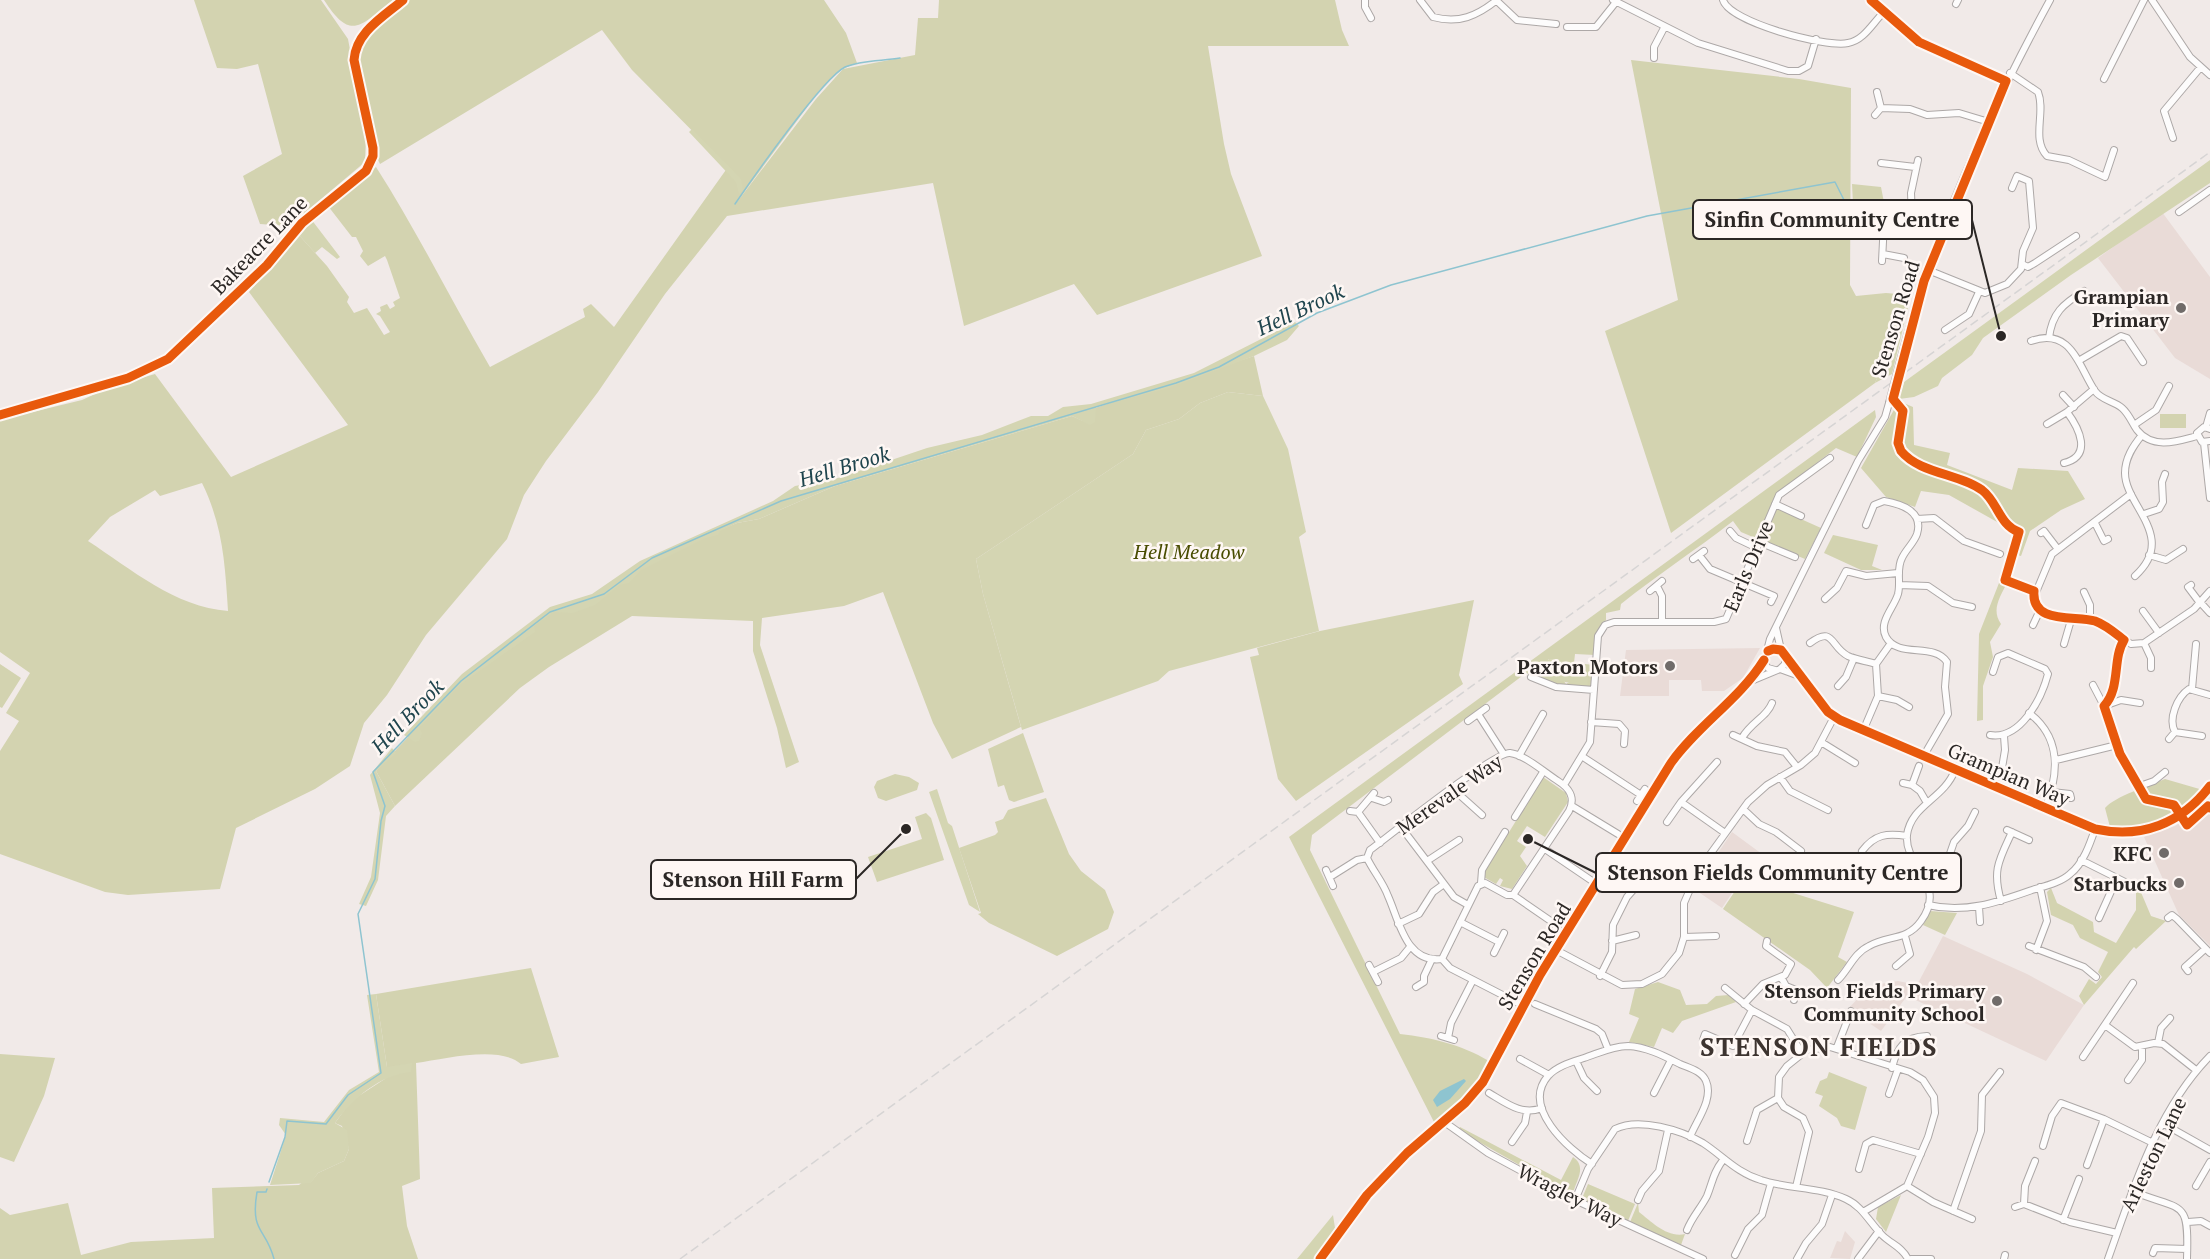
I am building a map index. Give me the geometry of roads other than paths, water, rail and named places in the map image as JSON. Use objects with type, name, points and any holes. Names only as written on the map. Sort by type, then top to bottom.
[{"type":"street","name":"Bakeacre Lane","points":[[0,415],[128,378],[168,359],[267,265],[302,223],[366,171],[374,156],[354,60],[356,47],[361,36],[403,0]]},
{"type":"street","points":[[1420,0],[1434,16],[1458,21],[1471,17],[1497,0],[1517,20],[1557,24]]},
{"type":"street","points":[[1723,0],[1728,9],[1777,31],[1843,44],[1857,41],[1883,13]]},
{"type":"street","points":[[1870,0],[1919,42],[2006,81]]},
{"type":"street","name":"Stenson Road","points":[[1768,651],[1776,628],[1858,461],[1885,417],[1915,303],[1949,213],[2006,81],[2050,0]]},
{"type":"street","points":[[2104,79],[2144,0]]},
{"type":"street","points":[[2152,0],[2190,57],[2210,75]]},
{"type":"street","points":[[1567,27],[1596,27],[1615,1],[1664,27],[1710,47],[1794,71],[1808,66],[1816,39]]},
{"type":"street","points":[[1362,5],[1371,18]]},
{"type":"street","points":[[1654,57],[1654,47],[1664,27]]},
{"type":"street","points":[[2173,138],[2164,111],[2200,68]]},
{"type":"street","points":[[2010,73],[2038,92],[2043,108],[2040,144],[2047,156],[2069,160],[2105,177],[2114,150]]},
{"type":"street","points":[[1877,92],[1881,108]]},
{"type":"street","points":[[1881,108],[1910,109],[1927,115],[1959,113],[1989,122]]},
{"type":"street","points":[[1875,115],[1881,108]]},
{"type":"street","points":[[1881,162],[1917,164],[1910,202],[1912,218]]},
{"type":"street","points":[[1928,270],[1979,292],[1995,291],[2007,284],[2022,264],[2023,251],[2033,228],[2031,186],[2025,178],[2017,176],[2012,188]]},
{"type":"street","points":[[2179,212],[2210,191]]},
{"type":"street","points":[[1875,222],[1912,218],[1936,212],[1949,213]]},
{"type":"street","points":[[1924,215],[1946,224]]},
{"type":"street","points":[[1884,222],[1883,258],[1904,258]]},
{"type":"street","points":[[2022,264],[2028,267],[2076,236]]},
{"type":"street","points":[[2049,338],[2053,317],[2060,306],[2077,300],[2084,291]]},
{"type":"street","points":[[1945,330],[1969,314],[1979,292]]},
{"type":"street","points":[[2080,360],[2121,336],[2127,338],[2143,362]]},
{"type":"street","points":[[2031,341],[2049,338],[2059,341],[2080,360],[2094,389],[2100,396],[2124,410],[2142,435],[2165,443],[2197,436],[2207,442],[2210,498]]},
{"type":"street","points":[[2134,425],[2156,410],[2167,388],[2158,388]]},
{"type":"street","points":[[2047,424],[2074,407],[2094,389]]},
{"type":"street","points":[[2063,395],[2074,407]]},
{"type":"street","points":[[2064,463],[2076,456],[2081,445],[2080,429],[2067,412]]},
{"type":"street","points":[[2197,436],[2200,429],[2208,428],[2210,413]]},
{"type":"street","points":[[2135,576],[2149,555],[2150,533],[2144,514],[2126,482],[2125,468],[2129,453],[2142,435]]},
{"type":"street","name":"Earls Drive","points":[[1564,784],[1583,757],[1590,742],[1598,636],[1602,627],[1614,622],[1724,621],[1774,504],[1783,491],[1830,458]]},
{"type":"street","points":[[1824,463],[1830,468]]},
{"type":"street","points":[[2144,514],[2158,509],[2163,502],[2162,482],[2165,474]]},
{"type":"street","points":[[2131,494],[2118,501],[2095,523],[2057,548],[2048,558],[2034,591],[2034,601],[2040,610],[2071,620],[2090,620],[2109,628],[2131,644],[2144,643],[2200,603],[2210,591]]},
{"type":"street","points":[[1866,525],[1873,519],[1874,506],[1884,501],[1910,509],[1917,519],[1917,534],[1901,560],[1898,573],[1899,585],[1884,626],[1884,633],[1891,643],[1902,648],[1937,653],[1947,662],[1945,687],[1947,714],[1923,757]]},
{"type":"street","points":[[1774,504],[1801,516]]},
{"type":"street","points":[[1917,519],[1934,518],[1964,541],[1989,547],[2000,554]]},
{"type":"street","points":[[2095,523],[2104,541],[2108,539]]},
{"type":"street","points":[[1730,531],[1736,538],[1795,557]]},
{"type":"street","points":[[2041,533],[2044,531],[2057,548]]},
{"type":"street","points":[[2149,555],[2166,560],[2183,549]]},
{"type":"street","points":[[1698,555],[1710,569],[1774,596],[1771,602]]},
{"type":"street","points":[[1825,598],[1833,596],[1846,571],[1866,576],[1898,573]]},
{"type":"street","points":[[2010,582],[2034,591]]},
{"type":"street","points":[[1650,591],[1659,583],[1662,596],[1662,622]]},
{"type":"street","points":[[1899,585],[1928,586],[1953,603],[1972,607]]},
{"type":"street","points":[[2191,585],[2188,587],[2210,613]]},
{"type":"street","points":[[2084,592],[2090,605],[2090,620]]},
{"type":"street","points":[[2032,625],[2040,610]]},
{"type":"street","points":[[2143,611],[2159,633]]},
{"type":"street","points":[[2064,644],[2071,620]]},
{"type":"street","points":[[1776,628],[1785,664],[1778,670]]},
{"type":"street","points":[[1810,643],[1816,634],[1829,637],[1841,651],[1854,658],[1876,664]]},
{"type":"street","points":[[2117,661],[2124,640]]},
{"type":"street","points":[[1863,731],[1878,696],[1876,664],[1891,643]]},
{"type":"street","points":[[2144,643],[2151,658],[2151,668]]},
{"type":"street","points":[[2192,689],[2196,644]]},
{"type":"street","points":[[1783,652],[1773,649],[1768,651],[1764,660],[1768,668],[1805,678]]},
{"type":"street","name":"Grampian Way","points":[[1783,652],[1834,717],[2095,829],[2127,833],[2151,829],[2188,810],[2210,786]]},
{"type":"street","points":[[1993,672],[1997,653],[2012,654],[2047,671]]},
{"type":"street","points":[[1838,686],[1846,677],[1854,658]]},
{"type":"street","name":"Stenson Road","points":[[1320,1259],[1367,1195],[1407,1153],[1465,1103],[1483,1082],[1556,950],[1598,885],[1652,792],[1679,752],[1750,682],[1764,660]]},
{"type":"street","points":[[2047,671],[2053,666]]},
{"type":"street","name":"Stenson Road","points":[[1750,682],[1778,670]]},
{"type":"street","points":[[1990,735],[2004,736],[2016,729],[2029,712],[2047,678],[2047,671]]},
{"type":"street","points":[[1531,677],[1540,677],[1556,687],[1594,690]]},
{"type":"street","points":[[2093,685],[2104,706],[2116,745],[2137,787],[2154,781],[2165,772]]},
{"type":"street","points":[[2175,732],[2172,726],[2178,703],[2184,692],[2192,689],[2210,695]]},
{"type":"street","points":[[2090,698],[2098,694]]},
{"type":"street","points":[[1878,696],[1897,700],[1908,707]]},
{"type":"street","points":[[2104,706],[2121,700],[2140,703]]},
{"type":"street","points":[[1742,738],[1755,720],[1769,712],[1772,703]]},
{"type":"street","points":[[1468,721],[1486,708]]},
{"type":"street","points":[[2029,712],[2049,734],[2056,760],[2052,792],[2045,809]]},
{"type":"street","points":[[1478,714],[1503,753]]},
{"type":"street","points":[[1556,950],[1622,985],[1652,981],[1674,962],[1684,937],[1683,908],[1686,895],[1698,871],[1743,809],[1780,777],[1815,753],[1834,717]]},
{"type":"street","points":[[1519,756],[1543,718]]},
{"type":"street","points":[[1591,722],[1619,724],[1625,731],[1624,744]]},
{"type":"street","points":[[2175,732],[2202,736]]},
{"type":"street","points":[[2169,739],[2175,732]]},
{"type":"street","points":[[1733,735],[1757,746],[1785,752],[1797,767]]},
{"type":"street","points":[[2004,736],[2005,750],[2002,768],[2007,770]]},
{"type":"street","points":[[1821,742],[1855,763]]},
{"type":"street","points":[[2056,760],[2116,745]]},
{"type":"street","name":"Merevale Way","points":[[1367,858],[1370,850],[1503,753],[1519,756],[1564,784]]},
{"type":"street","points":[[1583,757],[1641,795]]},
{"type":"street","points":[[1667,822],[1701,774],[1716,762]]},
{"type":"street","points":[[1912,785],[1919,766]]},
{"type":"street","points":[[1838,980],[1876,942],[1905,936],[1921,922],[1930,893],[1922,872],[1911,856],[1907,836],[1912,818],[1945,789],[1955,770]]},
{"type":"street","points":[[1515,817],[1543,772]]},
{"type":"street","points":[[1780,777],[1790,790],[1813,798],[1828,810]]},
{"type":"street","points":[[1903,783],[1912,785],[1920,791],[1928,803]]},
{"type":"street","points":[[1514,895],[1572,806],[1570,792],[1564,784]]},
{"type":"street","points":[[1453,789],[1482,815]]},
{"type":"street","points":[[2052,792],[2070,794],[2071,798]]},
{"type":"street","points":[[1358,812],[1373,795],[1384,802],[1388,800]]},
{"type":"street","points":[[1681,802],[1725,834]]},
{"type":"street","points":[[1572,806],[1618,834]]},
{"type":"street","points":[[1743,809],[1759,824],[1776,832],[1801,851]]},
{"type":"street","points":[[1350,811],[1358,812],[1380,843]]},
{"type":"street","points":[[1926,880],[1945,868],[1954,842],[1968,826],[1976,812]]},
{"type":"street","points":[[1401,827],[1454,897],[1468,905]]},
{"type":"street","points":[[1604,834],[1608,827]]},
{"type":"street","points":[[1928,905],[1955,909],[1978,907],[2065,878],[2081,860],[2095,829]]},
{"type":"street","points":[[2001,901],[1996,885],[1996,868],[2010,831],[2030,840]]},
{"type":"street","points":[[1442,959],[1481,883],[1482,870],[1505,832]]},
{"type":"street","points":[[1862,851],[1879,832],[1907,836]]},
{"type":"street","points":[[1427,861],[1460,840]]},
{"type":"street","points":[[1545,849],[1598,885]]},
{"type":"street","points":[[1330,877],[1357,860],[1367,858],[1386,891],[1398,924],[1410,947],[1432,959],[1442,959]]},
{"type":"street","points":[[2081,860],[2125,882]]},
{"type":"street","points":[[1326,870],[1333,886]]},
{"type":"street","points":[[1838,879],[1847,878],[1874,887],[1884,887],[1922,872]]},
{"type":"street","points":[[2099,918],[2109,908],[2117,878]]},
{"type":"street","points":[[1600,975],[1612,952],[1612,930],[1617,917],[1627,897],[1641,881]]},
{"type":"street","points":[[1481,883],[1514,895],[1560,922],[1553,933]]},
{"type":"street","points":[[1398,924],[1419,914],[1433,892],[1444,884]]},
{"type":"street","points":[[2036,950],[2047,921],[2040,888]]},
{"type":"street","points":[[1978,907],[1980,922]]},
{"type":"street","points":[[2168,907],[2170,916],[2208,951],[2185,967],[2188,970]]},
{"type":"street","points":[[1460,922],[1499,942]]},
{"type":"street","points":[[1494,953],[1504,933]]},
{"type":"street","points":[[1612,941],[1636,935]]},
{"type":"street","points":[[1684,937],[1716,936]]},
{"type":"street","points":[[1896,966],[1910,954],[1905,936]]},
{"type":"street","points":[[1744,1004],[1762,984],[1781,977],[1791,964],[1765,946]]},
{"type":"street","points":[[2029,946],[2084,967],[2096,977]]},
{"type":"street","points":[[1373,972],[1401,958],[1410,947]]},
{"type":"street","points":[[1416,987],[1424,982],[1424,976],[1432,959]]},
{"type":"street","points":[[1442,959],[1446,966],[1524,1006]]},
{"type":"street","points":[[1369,965],[1378,982]]},
{"type":"street","points":[[1781,977],[1786,986],[1796,990],[1794,1000]]},
{"type":"street","points":[[1448,1038],[1451,1023],[1473,980]]},
{"type":"street","points":[[2083,1057],[2133,984]]},
{"type":"street","points":[[1725,988],[1752,1010],[1787,1029],[1802,1053]]},
{"type":"street","points":[[1535,1004],[1596,1029],[1602,1034],[1608,1049]]},
{"type":"street","points":[[1540,1015],[1543,1007]]},
{"type":"street","points":[[1703,1040],[1705,1035],[1733,1046],[1752,1010]]},
{"type":"street","points":[[1837,1047],[1842,1022],[1851,1011]]},
{"type":"street","points":[[2158,1043],[2161,1028],[2171,1018]]},
{"type":"street","points":[[2105,1025],[2135,1047],[2158,1043],[2196,1070]]},
{"type":"street","points":[[1889,1094],[1897,1050],[1911,1039],[1927,1036]]},
{"type":"street","points":[[1592,1164],[1566,1143],[1542,1108],[1542,1088],[1549,1075],[1576,1061],[1608,1049],[1623,1046],[1641,1048],[1699,1073],[1707,1083],[1706,1100],[1690,1137]]},
{"type":"street","points":[[1796,1187],[1808,1127],[1803,1118],[1784,1107],[1778,1098],[1778,1083],[1782,1071],[1802,1053],[1824,1047],[1837,1047],[1895,1068],[1918,1077],[1934,1097],[1935,1113],[1922,1154],[1907,1186],[1863,1212]]},
{"type":"street","points":[[2128,1080],[2142,1059],[2142,1047]]},
{"type":"street","name":"Arleston Lane","points":[[2108,1259],[2132,1191],[2153,1143],[2196,1070],[2210,1056]]},
{"type":"street","points":[[1520,1059],[1549,1075]]},
{"type":"street","points":[[1654,1093],[1655,1083],[1671,1060]]},
{"type":"street","points":[[1576,1061],[1597,1092]]},
{"type":"street","points":[[1526,1070],[1529,1063]]},
{"type":"street","points":[[1953,1211],[1975,1158],[1982,1128],[1982,1095],[1999,1074]]},
{"type":"street","points":[[1489,1093],[1500,1096],[1527,1112],[1542,1108]]},
{"type":"street","points":[[1747,1141],[1753,1135],[1757,1110],[1778,1098]]},
{"type":"street","points":[[2043,1146],[2043,1136],[2058,1101],[2104,1119],[2153,1143]]},
{"type":"street","points":[[1512,1142],[1525,1123],[1527,1112]]},
{"type":"street","points":[[2087,1165],[2104,1119]]},
{"type":"street","name":"Wragley Way","points":[[1443,1121],[1488,1153],[1575,1200],[1703,1259]]},
{"type":"street","points":[[2164,1124],[2207,1148],[2210,1140]]},
{"type":"street","points":[[1575,1200],[1592,1164],[1610,1134],[1620,1126],[1642,1125],[1690,1137],[1740,1172],[1771,1183],[1832,1195],[1853,1203],[1910,1259],[1931,1259]]},
{"type":"street","points":[[1638,1200],[1640,1189],[1659,1171],[1668,1130]]},
{"type":"street","points":[[1858,1169],[1859,1153],[1868,1142],[1876,1140],[1922,1154]]},
{"type":"street","points":[[1687,1230],[1687,1221],[1707,1195],[1712,1175],[1723,1160]]},
{"type":"street","points":[[2024,1204],[2025,1186],[2036,1161]]},
{"type":"street","points":[[2196,1181],[2210,1162]]},
{"type":"street","points":[[2063,1220],[2080,1190],[2079,1179]]},
{"type":"street","points":[[1735,1255],[1748,1229],[1762,1215],[1771,1183]]},
{"type":"street","points":[[1907,1186],[1953,1211],[1963,1219],[1972,1219]]},
{"type":"street","points":[[2132,1191],[2179,1208],[2188,1222],[2187,1259]]},
{"type":"street","points":[[1797,1259],[1806,1243],[1822,1224],[1832,1195]]},
{"type":"street","points":[[2015,1207],[2024,1204],[2063,1220],[2117,1233]]},
{"type":"street","points":[[2188,1222],[2201,1221],[2210,1226]]},
{"type":"street","points":[[1858,1259],[1879,1231]]},
{"type":"street","points":[[2153,1253],[2155,1248],[2187,1250]]},
{"type":"water","points":[[1464,1079],[1466,1081],[1450,1099],[1437,1107],[1433,1100],[1440,1091]]},
{"type":"waterway","points":[[735,204],[788,130],[835,75],[851,65],[900,58]]},
{"type":"waterway","name":"Hell Brook","points":[[269,1182],[285,1137],[287,1121],[326,1124],[348,1095],[381,1073],[358,914],[375,879],[381,821],[385,806],[373,772],[461,681],[550,612],[604,594],[652,558],[781,501],[1176,383],[1219,367],[1317,313],[1391,285],[1647,216],[1835,182],[1844,200]]},
{"type":"waterway","name":"Hell Brook","points":[[267,1189],[266,1192],[257,1192],[255,1205],[257,1223],[274,1259]]},
{"type":"railway","points":[[680,1259],[2210,152]]},
{"type":"place","name":"Grampian Primary","points":[[2181,308]]},
{"type":"place","name":"Sinfin Community Centre","points":[[2001,336]]},
{"type":"place","name":"Paxton Motors","points":[[1670,666]]},
{"type":"place","name":"Stenson Hill Farm","points":[[906,829]]},
{"type":"place","name":"Stenson Fields Community Centre","points":[[1528,839]]},
{"type":"place","name":"KFC","points":[[2164,853]]},
{"type":"place","name":"Starbucks","points":[[2179,883]]},
{"type":"place","name":"Stenson Fields Primary Community School","points":[[1997,1001]]},
{"type":"district","name":"STENSON FIELDS","points":[[1819,1046]]},
{"type":"park label","name":"Hell Meadow","points":[[1189,551]]}]
